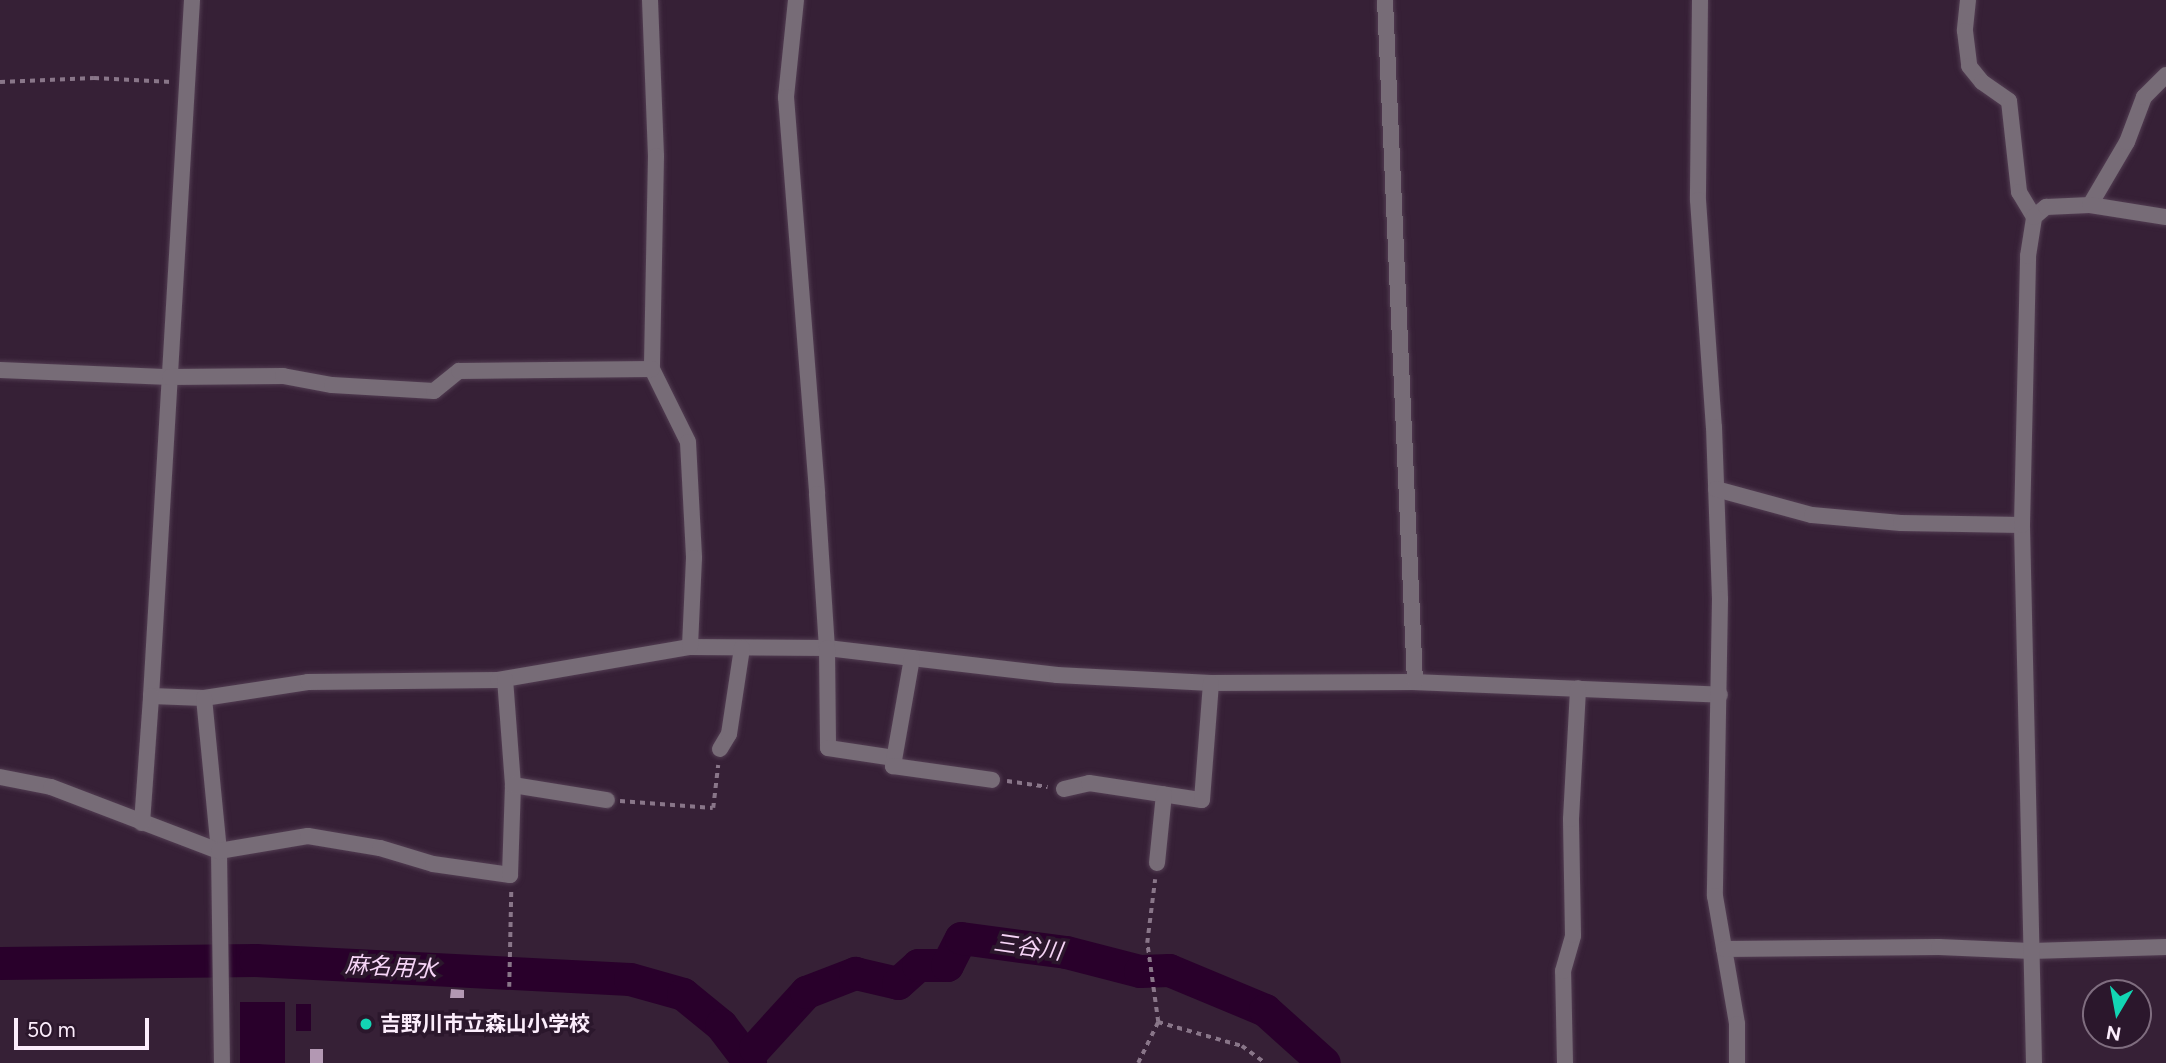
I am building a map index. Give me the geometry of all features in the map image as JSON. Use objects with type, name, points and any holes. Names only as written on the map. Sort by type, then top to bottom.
[{"type":"street","points":[[142,823],[192,0]]},
{"type":"street","points":[[650,0],[656,156],[652,369],[688,442],[694,558],[690,647]]},
{"type":"street","points":[[796,0],[786,97],[827,648],[828,748],[894,758]]},
{"type":"street","points":[[1385,0],[1415,682]]},
{"type":"street","points":[[1700,0],[1698,200],[1714,427],[1720,695],[1716,896],[1737,1024],[1737,1063]]},
{"type":"street","points":[[1968,0],[1965,31],[1969,66],[1982,82],[2008,101],[2019,192],[2034,217],[2025,310],[2022,525],[2034,1063]]},
{"type":"street","points":[[2090,205],[2127,142],[2144,97],[2166,75]]},
{"type":"street","points":[[2034,217],[2046,207],[2090,205],[2166,217]]},
{"type":"street","points":[[0,370],[170,377],[283,376],[332,385],[434,391],[459,371],[652,369]]},
{"type":"street","points":[[1716,489],[1812,515],[1901,523],[2022,525]]},
{"type":"street","points":[[151,696],[204,698],[308,682],[505,678],[690,647],[827,648],[1057,675],[1211,683],[1415,682],[1720,695]]},
{"type":"street","points":[[720,749],[729,734],[742,648]]},
{"type":"street","points":[[912,658],[892,766],[992,780]]},
{"type":"street","points":[[0,777],[51,787],[219,851],[308,836],[380,848],[433,864],[510,875],[513,785],[505,678]]},
{"type":"street","points":[[1064,789],[1089,783],[1202,800],[1211,683]]},
{"type":"street","points":[[1565,1063],[1563,971],[1573,935],[1571,819],[1578,688]]},
{"type":"street","points":[[204,698],[219,851],[222,1063]]},
{"type":"street","points":[[513,785],[607,800]]},
{"type":"street","points":[[1157,863],[1164,794]]},
{"type":"street","points":[[1724,949],[1939,947],[2031,951],[2166,947]]},
{"type":"path","points":[[0,82],[93,78],[188,83]]},
{"type":"path","points":[[607,800],[713,808],[720,749]]},
{"type":"path","points":[[992,780],[1064,789]]},
{"type":"path","points":[[1138,1063],[1158,1023],[1147,943],[1157,863]]},
{"type":"path","points":[[509,986],[510,875]]},
{"type":"path","points":[[1158,1023],[1242,1046],[1265,1063]]},
{"type":"shaded area","points":[[240,1002],[285,1002],[285,1063],[240,1063]]},
{"type":"shaded area","points":[[296,1004],[311,1004],[311,1031],[296,1031]]},
{"type":"building","points":[[451,989],[464,990],[464,998],[450,998]]},
{"type":"building","points":[[310,1049],[323,1049],[323,1063],[310,1063]]},
{"type":"waterway","name":"三谷川","points":[[755,1048],[806,992],[855,973],[898,983],[918,965],[947,965],[961,938],[1066,952],[1140,971],[1169,970],[1265,1010],[1324,1063]]},
{"type":"waterway","name":"麻名用水","points":[[0,963],[255,960],[630,979],[683,994],[721,1025],[750,1063]]},
{"type":"place","name":"吉野川市立森山小学校","points":[[366,1024]]}]
